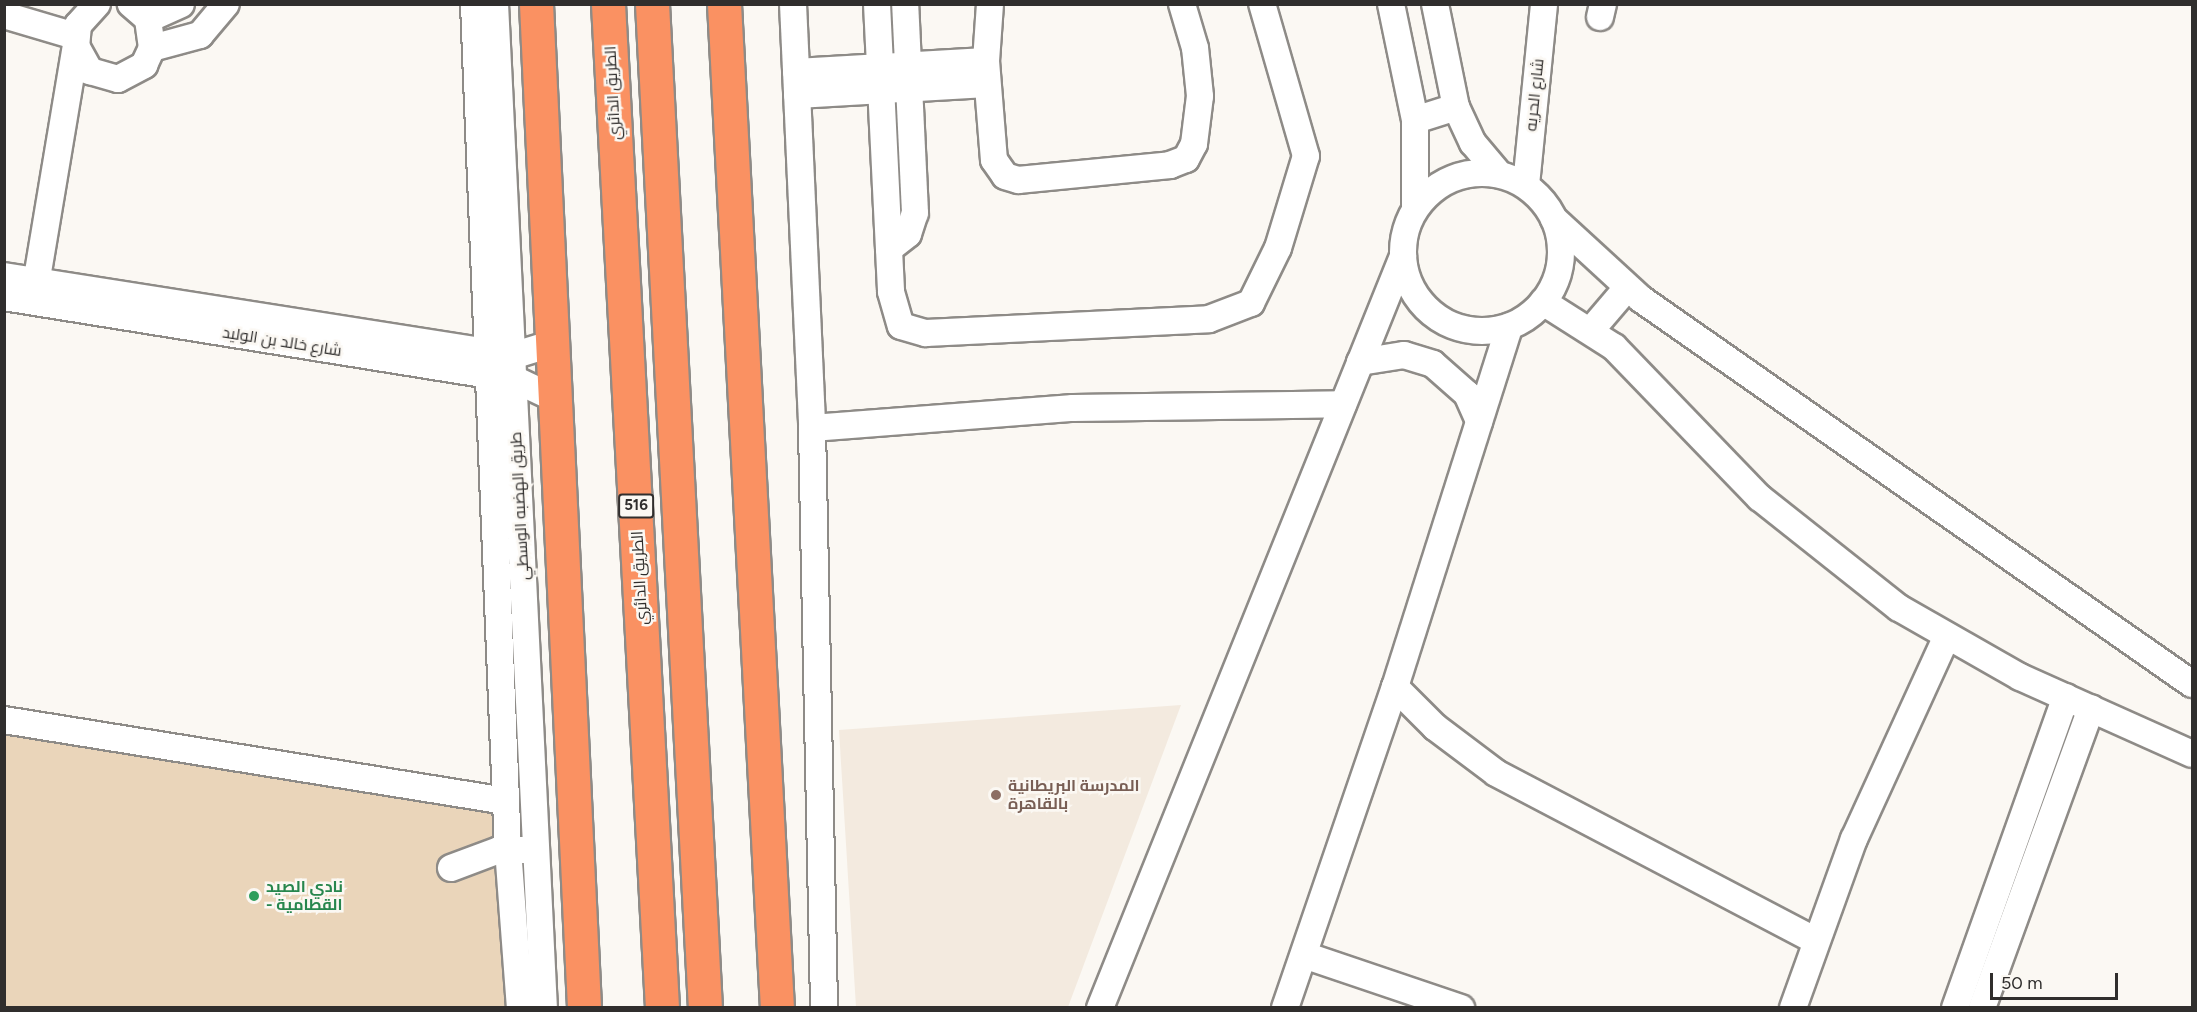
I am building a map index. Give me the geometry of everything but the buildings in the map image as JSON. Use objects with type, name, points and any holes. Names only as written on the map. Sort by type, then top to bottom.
[{"type":"highway","points":[[536,4],[584,1008]]},
{"type":"highway","name":"الطريق الدائري","points":[[608,4],[662,1008]]},
{"type":"highway","points":[[652,4],[705,1008]]},
{"type":"highway","points":[[724,4],[777,1008]]},
{"type":"street","points":[[35,291],[75,41],[83,16],[98,4]]},
{"type":"street","points":[[4,15],[75,41],[90,71],[118,79],[144,65],[152,48],[139,12],[181,4]]},
{"type":"street","points":[[152,48],[200,35],[226,4]]},
{"type":"street","name":"طريق الهضبه الوسطي","points":[[474,4],[537,850],[544,1008]]},
{"type":"street","name":"طريق الهضبه الوسطي","points":[[495,4],[506,801],[520,1008]]},
{"type":"street","points":[[793,4],[812,428],[824,997],[839,1008]]},
{"type":"street","points":[[877,4],[894,311],[910,332],[1209,319],[1242,310],[1256,296],[1278,248],[1306,156],[1263,4]]},
{"type":"street","points":[[889,249],[908,234],[915,213],[905,4]]},
{"type":"street","points":[[990,4],[987,73],[994,160],[1005,176],[1018,180],[1178,163],[1194,144],[1200,96],[1195,48],[1182,4]]},
{"type":"street","points":[[1100,1008],[1402,256],[1415,208],[1415,120],[1390,4]]},
{"type":"street","points":[[1435,4],[1456,107],[1473,143],[1499,174]]},
{"type":"street","name":"شارع الحريه","points":[[1526,185],[1544,4]]},
{"type":"street","points":[[796,84],[987,73]]},
{"type":"street","points":[[1415,120],[1456,107]]},
{"type":"street","points":[[1415,208],[1452,178],[1499,174],[1526,185],[1554,219],[1627,288],[2193,684]]},
{"type":"street","points":[[1402,256],[1420,301],[1438,318],[1468,329],[1509,327],[1543,302],[1560,262],[1554,219]]},
{"type":"street","name":"شارع خالد بن الوليد","points":[[4,276],[35,291],[501,366],[556,399]]},
{"type":"street","points":[[1592,329],[1627,288]]},
{"type":"street","name":"شارع خالد بن الوليد","points":[[4,297],[35,291]]},
{"type":"street","points":[[1543,302],[1592,329],[1790,525],[1899,608],[1947,636],[2066,697],[2193,754]]},
{"type":"street","points":[[1285,1008],[1395,687],[1509,327]]},
{"type":"street","name":"شارع خالد بن الوليد","points":[[501,366],[554,343]]},
{"type":"street","points":[[1360,362],[1404,355],[1433,364],[1467,394],[1479,422]]},
{"type":"street","points":[[812,428],[1073,408],[1342,404]]},
{"type":"street","points":[[1793,1008],[1854,839],[1947,636]]},
{"type":"street","points":[[1395,687],[1436,727],[1496,773],[1816,941]]},
{"type":"street","points":[[1955,1008],[2066,697]]},
{"type":"street","points":[[1982,1008],[2091,708]]},
{"type":"street","points":[[4,720],[506,801]]},
{"type":"street","points":[[452,871],[508,849],[537,850]]},
{"type":"street","points":[[1304,955],[1461,1008]]},
{"type":"shaded area","name":"المدرسة البريطانية بالقاهرة","points":[[1181,705],[1068,1007],[856,1007],[839,730]]},
{"type":"shaded area","name":"نادي الصيد - القطامية","points":[[4,710],[410,777],[496,785],[511,1007],[5,1007]]},
{"type":"place","name":"المدرسة البريطانية بالقاهرة","points":[[996,795]]},
{"type":"place","name":"نادي الصيد - القطامية","points":[[254,896]]}]
